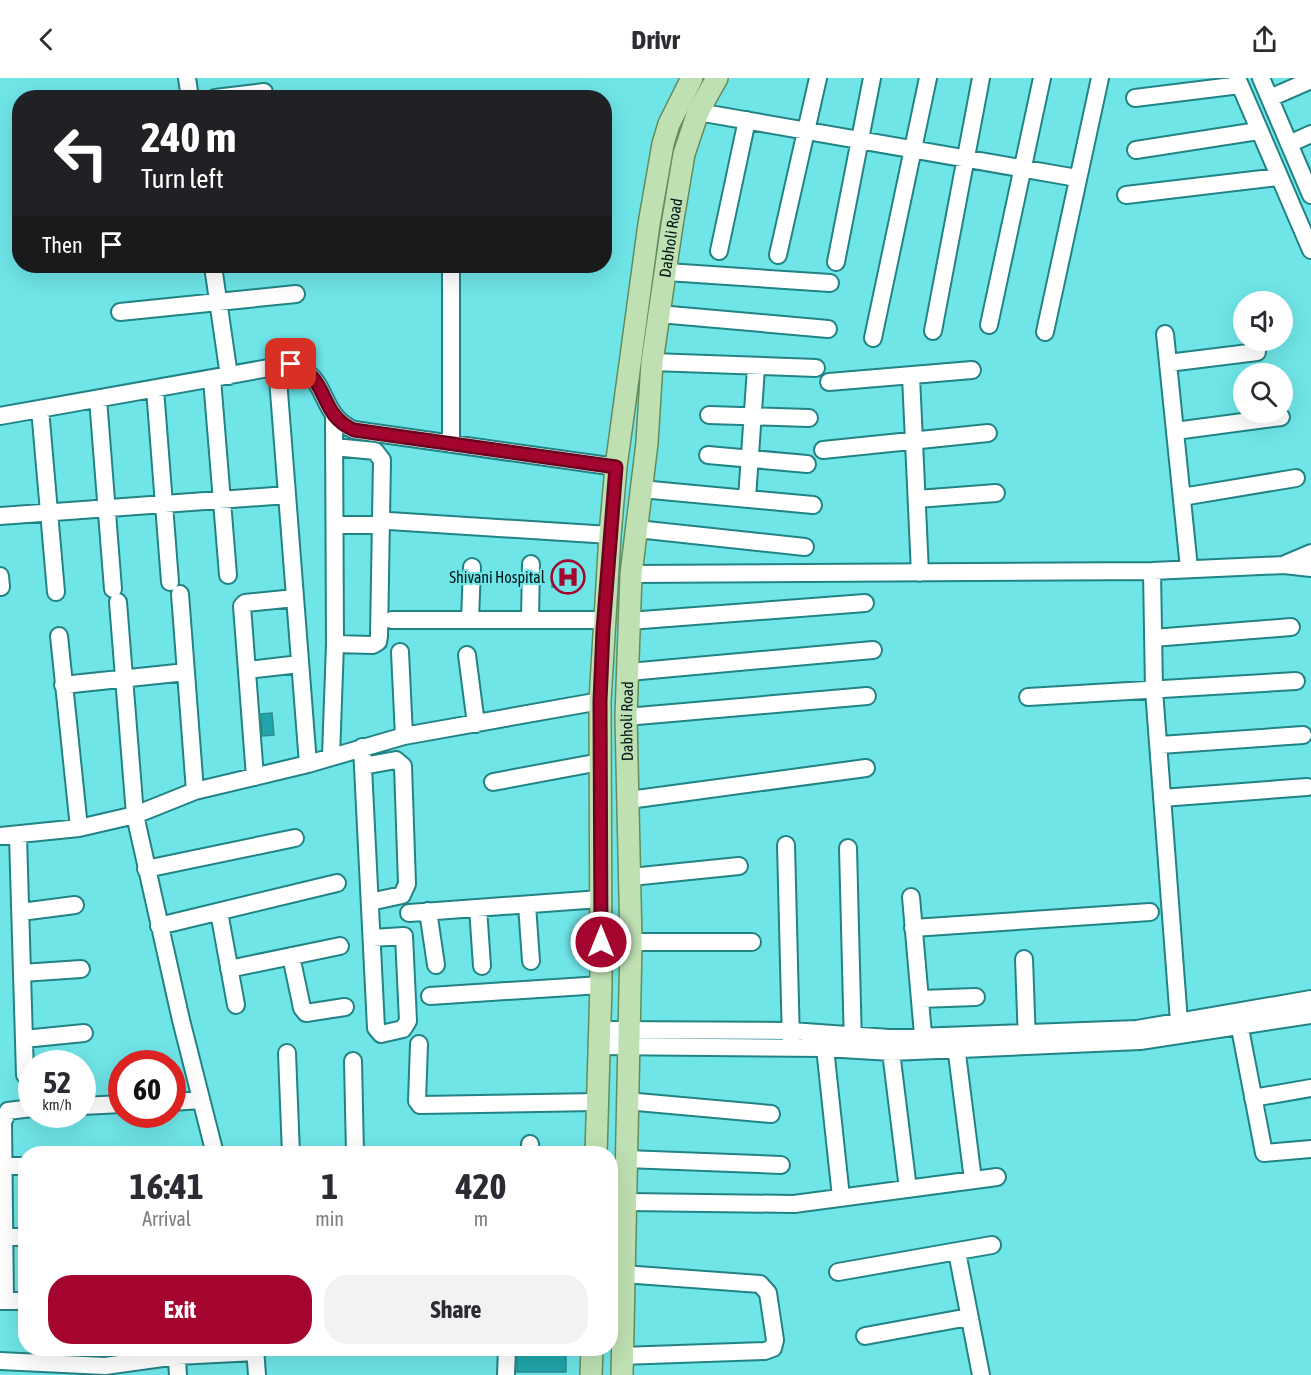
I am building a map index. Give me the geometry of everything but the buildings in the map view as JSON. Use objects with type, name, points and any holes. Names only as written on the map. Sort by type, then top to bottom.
[{"type":"main road","name":"Dabholi Road","points":[[596,1146],[601,985],[600,701],[603,620],[616,467],[649,224],[663,144],[669,124],[692,78]]},
{"type":"main road","name":"Dabholi Road","points":[[621,1365],[627,1202],[626,1101],[631,942],[626,717],[631,574],[652,362],[684,154],[698,112],[717,78]]},
{"type":"main road","points":[[591,1375],[592,1356]]},
{"type":"street","points":[[778,255],[818,78]]},
{"type":"street","points":[[836,262],[872,78]]},
{"type":"street","points":[[873,338],[928,78]]},
{"type":"street","points":[[933,331],[981,78]]},
{"type":"street","points":[[989,325],[1041,78]]},
{"type":"street","points":[[1045,332],[1100,78]]},
{"type":"street","points":[[1261,78],[1311,195]]},
{"type":"street","points":[[1270,98],[1311,80]]},
{"type":"street","points":[[1135,98],[1239,82],[1258,131],[1311,250]]},
{"type":"street","points":[[698,112],[1077,178]]},
{"type":"street","points":[[719,251],[747,120]]},
{"type":"street","points":[[1136,150],[1258,131]]},
{"type":"street","points":[[1289,144],[1311,134]]},
{"type":"street","points":[[1126,195],[1278,177]]},
{"type":"street","points":[[667,272],[830,283]]},
{"type":"street","points":[[214,273],[228,376]]},
{"type":"street","points":[[451,273],[451,444]]},
{"type":"street","points":[[120,312],[296,294]]},
{"type":"street","points":[[659,314],[828,328]]},
{"type":"street","points":[[1165,334],[1189,568]]},
{"type":"street","points":[[1168,363],[1257,352]]},
{"type":"street","points":[[652,362],[816,369]]},
{"type":"street","points":[[0,416],[291,364],[305,369],[316,380],[334,417],[335,644],[331,756]]},
{"type":"street","points":[[277,366],[308,764]]},
{"type":"street","points":[[747,498],[756,368]]},
{"type":"street","points":[[829,382],[972,370]]},
{"type":"street","points":[[911,376],[920,573]]},
{"type":"street","points":[[212,379],[228,575]]},
{"type":"street","points":[[155,389],[164,504],[186,672],[195,791]]},
{"type":"street","points":[[98,399],[135,815],[159,926],[213,1146]]},
{"type":"street","points":[[40,409],[56,592]]},
{"type":"street","points":[[709,415],[809,418]]},
{"type":"street","points":[[334,417],[354,430],[616,467]]},
{"type":"street","points":[[1175,431],[1236,423]]},
{"type":"street","points":[[823,450],[988,433]]},
{"type":"street","points":[[334,447],[375,450],[379,454],[382,460],[385,523],[378,642],[373,645],[335,644]]},
{"type":"street","points":[[708,455],[807,464]]},
{"type":"street","points":[[1182,497],[1296,478]]},
{"type":"street","points":[[641,489],[813,506]]},
{"type":"street","points":[[917,499],[996,493]]},
{"type":"street","points":[[0,516],[287,495]]},
{"type":"street","points":[[335,525],[385,523],[610,535]]},
{"type":"street","points":[[637,529],[805,547]]},
{"type":"street","points":[[1284,565],[1311,553]]},
{"type":"street","points":[[530,620],[531,564]]},
{"type":"street","points":[[631,574],[1152,572],[1189,568],[1284,565],[1311,568]]},
{"type":"street","points":[[470,620],[472,567]]},
{"type":"street","points":[[1152,572],[1154,690],[1160,745],[1179,1030]]},
{"type":"street","points":[[255,777],[242,606],[245,603],[295,598]]},
{"type":"street","points":[[629,621],[865,603]]},
{"type":"street","points":[[392,620],[603,620]]},
{"type":"street","points":[[1154,638],[1291,627]]},
{"type":"street","points":[[58,636],[79,828]]},
{"type":"street","points":[[629,672],[873,650]]},
{"type":"street","points":[[400,652],[404,736]]},
{"type":"street","points":[[467,655],[476,724]]},
{"type":"street","points":[[247,670],[300,664]]},
{"type":"street","points":[[63,685],[186,672]]},
{"type":"street","points":[[1028,697],[1296,681]]},
{"type":"street","points":[[626,717],[867,696]]},
{"type":"street","points":[[0,836],[18,836],[79,828],[135,815],[195,791],[308,764],[404,736],[600,701]]},
{"type":"street","points":[[1160,745],[1304,735]]},
{"type":"street","points":[[362,747],[376,1028],[381,1034],[403,1029],[408,1021],[404,936],[372,938]]},
{"type":"street","points":[[363,766],[396,760],[403,766],[407,884],[402,895],[370,902]]},
{"type":"street","points":[[493,782],[600,762]]},
{"type":"street","points":[[629,800],[866,768]]},
{"type":"street","points":[[1162,798],[1307,787]]},
{"type":"street","points":[[18,836],[24,1050]]},
{"type":"street","points":[[146,869],[295,838]]},
{"type":"street","points":[[786,845],[791,1040]]},
{"type":"street","points":[[848,848],[853,1042]]},
{"type":"street","points":[[631,876],[739,866]]},
{"type":"street","points":[[159,926],[337,883]]},
{"type":"street","points":[[911,897],[923,1043]]},
{"type":"street","points":[[409,913],[600,899]]},
{"type":"street","points":[[21,912],[75,905]]},
{"type":"street","points":[[527,905],[531,961]]},
{"type":"street","points":[[478,908],[482,966]]},
{"type":"street","points":[[429,911],[436,965]]},
{"type":"street","points":[[219,912],[236,1005]]},
{"type":"street","points":[[913,928],[1150,912]]},
{"type":"street","points":[[631,942],[752,942]]},
{"type":"street","points":[[229,969],[339,946]]},
{"type":"street","points":[[291,956],[302,1008],[306,1013],[345,1007]]},
{"type":"street","points":[[1024,959],[1027,1039]]},
{"type":"street","points":[[22,974],[81,969]]},
{"type":"street","points":[[430,996],[601,985]]},
{"type":"street","points":[[920,999],[976,997]]},
{"type":"street","points":[[791,1040],[825,1048],[888,1038],[923,1043],[1098,1037],[1137,1029],[1179,1030],[1238,1019],[1311,999]]},
{"type":"street","points":[[1238,1019],[1311,1015]]},
{"type":"street","points":[[1238,1019],[1264,1153],[1311,1149]]},
{"type":"street","points":[[24,1039],[84,1033]]},
{"type":"street","points":[[598,1038],[853,1042],[891,1052],[923,1043]]},
{"type":"street","points":[[955,1042],[973,1180]]},
{"type":"street","points":[[418,1044],[417,1101],[420,1105],[597,1102]]},
{"type":"street","points":[[825,1048],[841,1197]]},
{"type":"street","points":[[891,1052],[908,1189]]},
{"type":"street","points":[[287,1053],[291,1146]]},
{"type":"street","points":[[353,1061],[355,1146]]},
{"type":"street","points":[[1253,1098],[1311,1088]]},
{"type":"street","points":[[186,1101],[201,1100]]},
{"type":"street","points":[[626,1101],[771,1113]]},
{"type":"street","points":[[18,1110],[8,1111],[3,1122],[2,1301],[18,1300]]},
{"type":"street","points":[[626,1159],[781,1165]]},
{"type":"street","points":[[2,1166],[18,1166]]},
{"type":"street","points":[[627,1202],[781,1204],[997,1177]]},
{"type":"street","points":[[4,1237],[18,1237]]},
{"type":"street","points":[[838,1272],[992,1245]]},
{"type":"street","points":[[957,1252],[980,1375]]},
{"type":"street","points":[[621,1365],[765,1351],[773,1348],[776,1340],[768,1293],[760,1284],[623,1274]]},
{"type":"street","points":[[865,1336],[969,1317]]},
{"type":"street","points":[[0,1361],[105,1366],[156,1356]]},
{"type":"street","points":[[177,1356],[178,1375]]},
{"type":"street","points":[[256,1356],[257,1375]]},
{"type":"street","points":[[506,1375],[507,1356]]},
{"type":"place","name":"Shivani Hospital","points":[[568,577]]},
{"type":"route","points":[[291,364],[305,369],[316,380],[334,417],[344,426],[354,430],[616,467],[603,630],[600,701],[601,942]]}]
